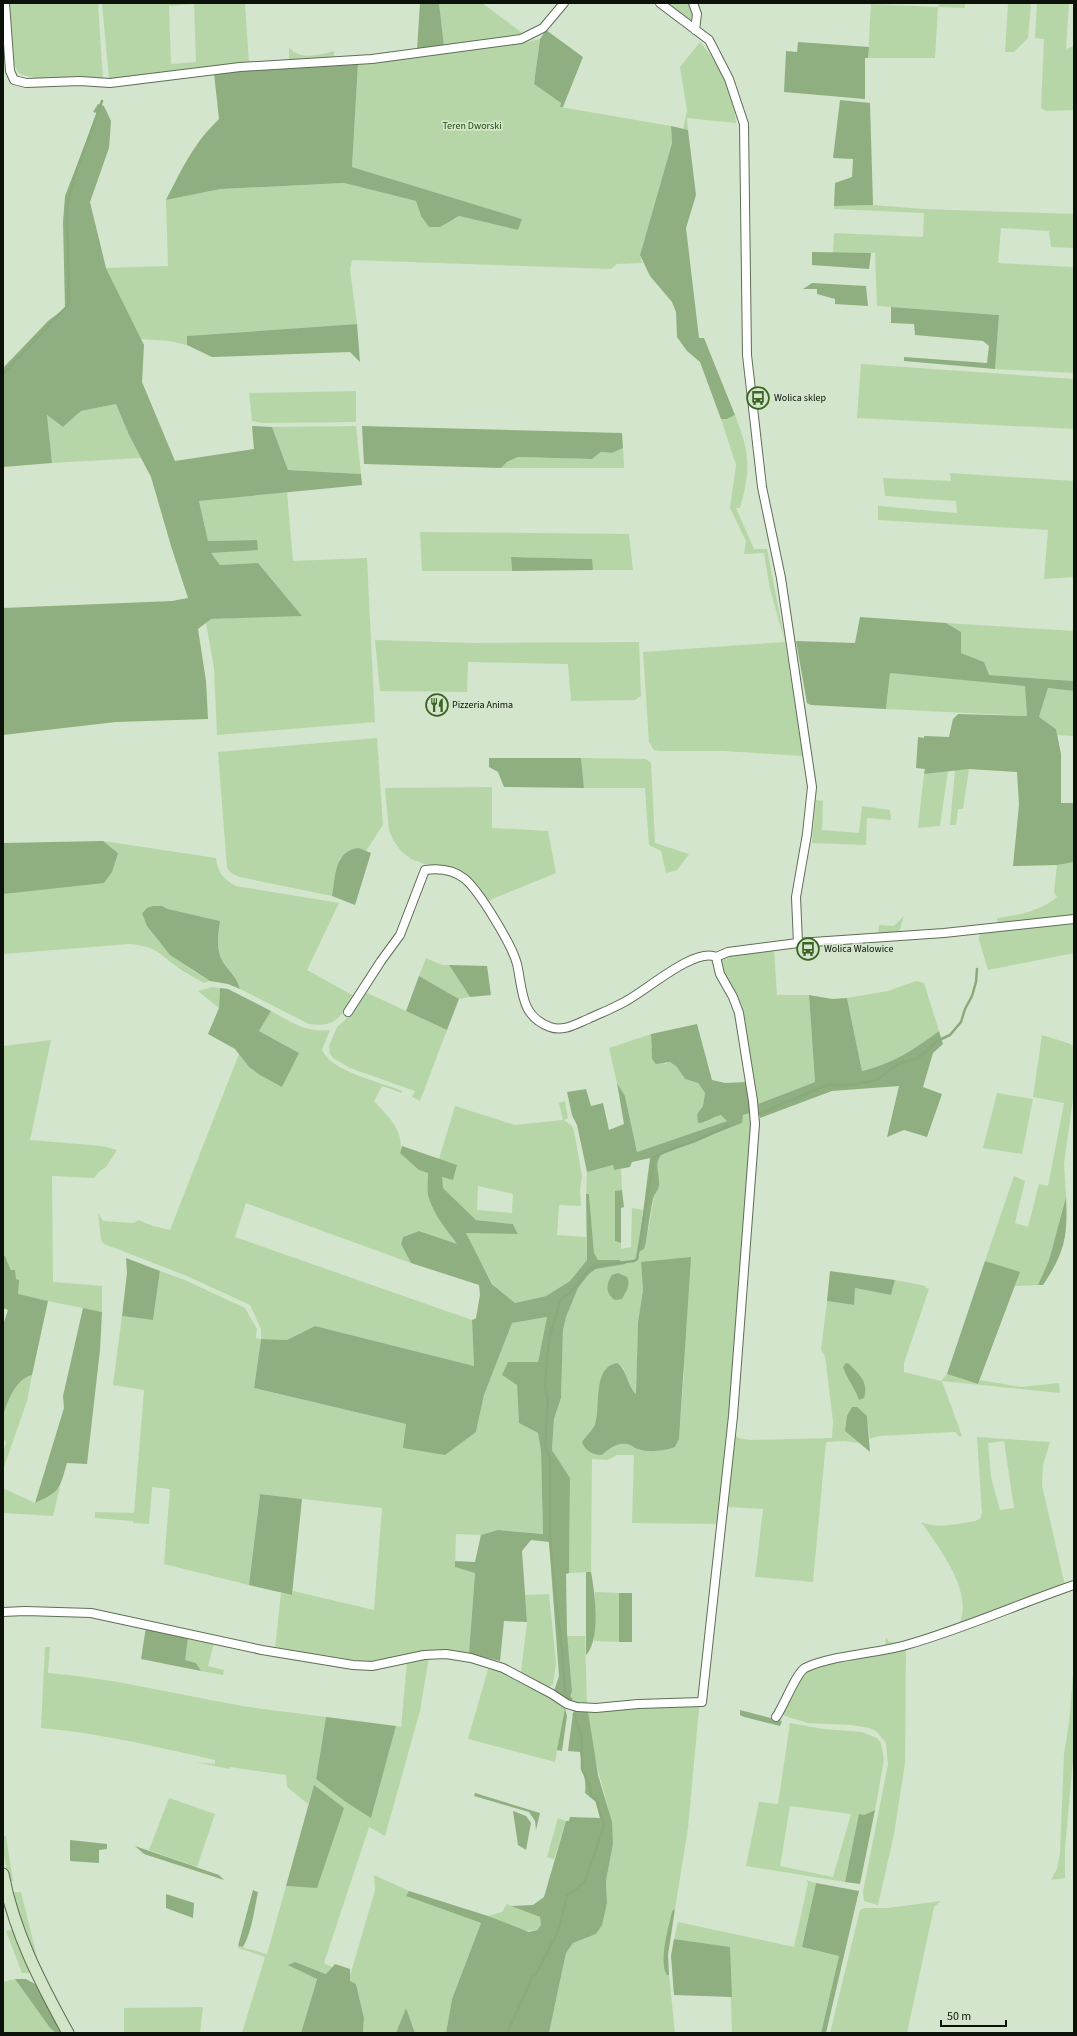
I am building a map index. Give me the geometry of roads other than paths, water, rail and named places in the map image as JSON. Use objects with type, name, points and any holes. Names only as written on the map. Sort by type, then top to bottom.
[{"type":"street","points":[[5,3],[10,71],[14,80],[26,83],[80,81],[110,83],[240,67],[372,59],[521,39],[544,28],[564,3]]},
{"type":"street","points":[[660,3],[709,40],[729,79],[744,124],[747,355],[762,487],[781,578],[812,787],[807,834],[796,897],[798,943]]},
{"type":"street","points":[[694,3],[696,14],[695,30]]},
{"type":"street","points":[[348,1012],[381,960],[400,935],[425,870],[436,868],[448,870],[465,879],[504,934],[516,964],[521,990],[527,1009],[537,1019],[551,1028],[566,1028],[626,1001],[686,962],[707,954],[716,957],[728,952],[798,943],[944,933],[1074,919]]},
{"type":"street","points":[[3,1612],[91,1613],[262,1650],[353,1665],[372,1666],[424,1655],[446,1654],[471,1658],[503,1668],[552,1694],[566,1704],[577,1707],[596,1708],[638,1704],[702,1702],[731,1438],[755,1124],[753,1101],[739,1014],[733,997],[720,974],[716,957]]},
{"type":"street","points":[[776,1717],[783,1708],[795,1680],[804,1669],[821,1663],[905,1645],[1074,1585]]},
{"type":"street","points":[[3,1874],[16,1926],[24,1947],[36,1974],[68,2033]]},
{"type":"waterway","points":[[3,374],[69,304],[67,206],[74,178],[102,101]]},
{"type":"waterway","points":[[759,1114],[827,1085],[851,1085],[877,1080],[899,1063],[918,1058],[937,1041],[950,1035],[961,1022],[965,1009],[972,996],[976,982],[977,969]]},
{"type":"waterway","points":[[571,1699],[565,1693],[562,1649],[550,1538],[550,1458],[545,1446],[548,1400],[545,1386],[550,1335],[561,1299],[572,1291],[590,1268],[634,1261],[637,1259],[654,1157],[728,1126]]},
{"type":"waterway","points":[[507,2033],[529,1985],[531,1977],[536,1974],[558,1932],[567,1896],[585,1882],[604,1826],[596,1799],[591,1796],[590,1786],[582,1769],[582,1739],[574,1714]]},
{"type":"place","name":"Wolica sklep","points":[[758,398]]},
{"type":"place","name":"Pizzeria Anima","points":[[437,705]]},
{"type":"place","name":"Wolica Walowice","points":[[808,949]]},
{"type":"park label","name":"Teren Dworski","points":[[472,126]]}]
